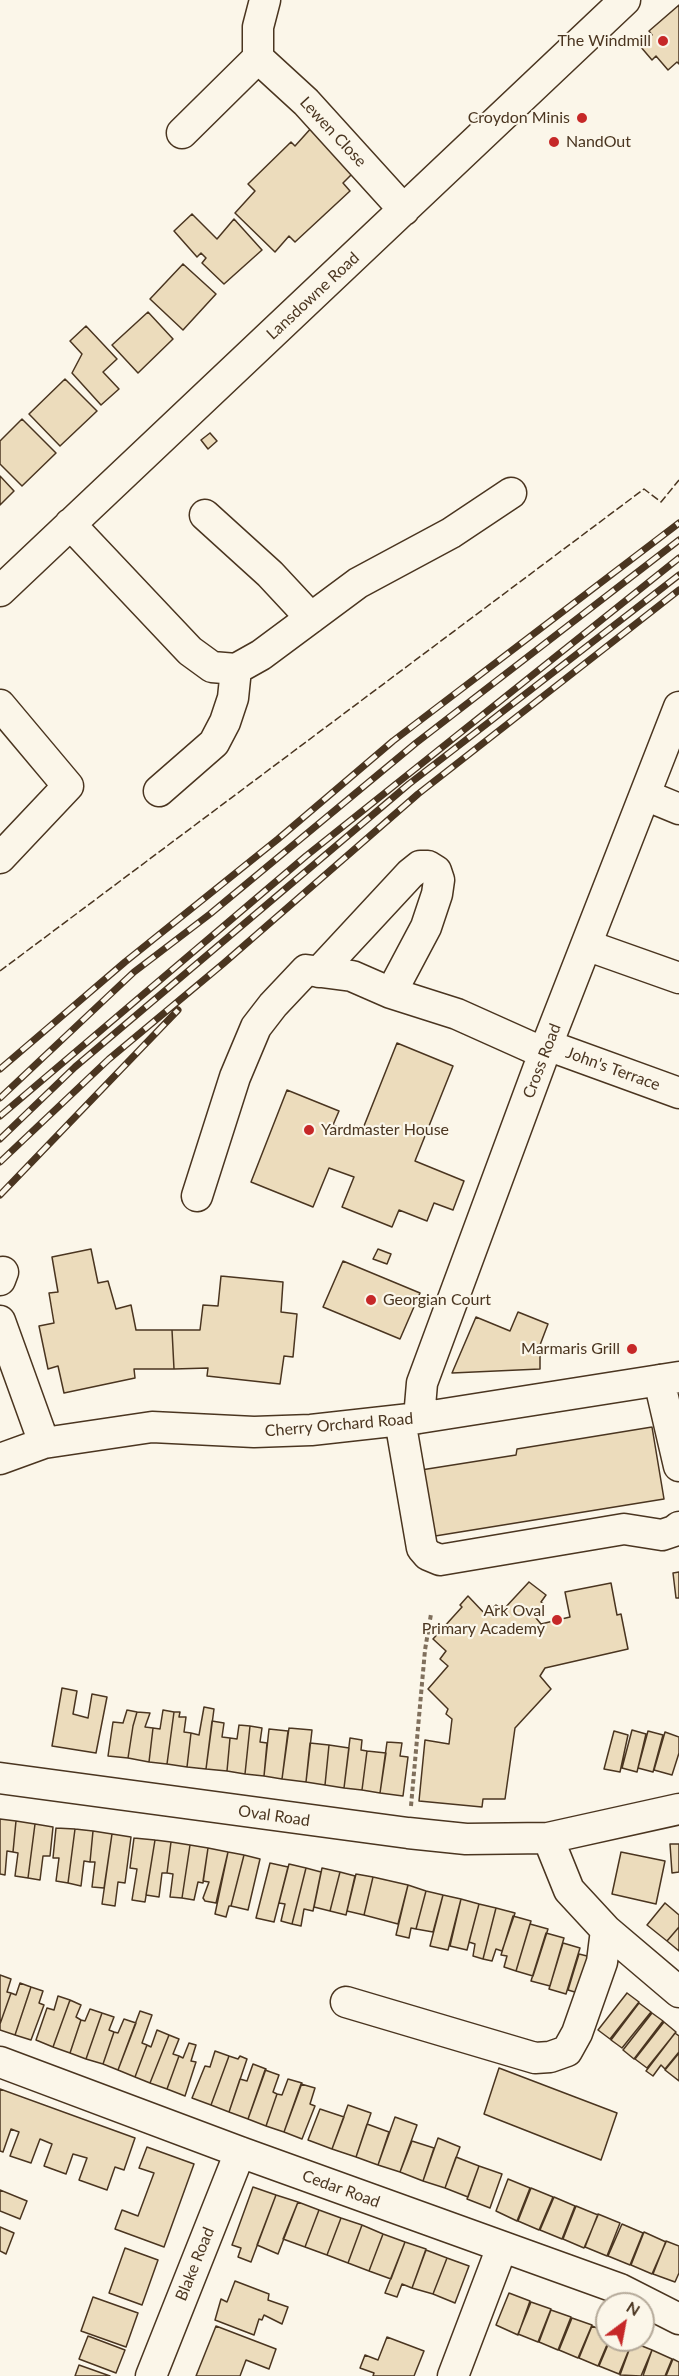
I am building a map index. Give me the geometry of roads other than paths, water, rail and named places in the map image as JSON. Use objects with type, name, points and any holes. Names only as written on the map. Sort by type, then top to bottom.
[{"type":"street","points":[[182,133],[258,58],[258,27],[265,0]]},
{"type":"street","name":"Lansdowne Road","points":[[0,591],[625,0]]},
{"type":"street","name":"Lewen Close","points":[[258,58],[306,102],[404,210]]},
{"type":"street","points":[[70,524],[190,651],[212,667],[236,669],[261,655],[358,583],[451,533],[511,493]]},
{"type":"street","points":[[205,515],[270,574],[310,618]]},
{"type":"street","points":[[159,791],[214,742],[225,722],[233,698],[236,669]]},
{"type":"street","points":[[0,705],[68,786],[0,858]]},
{"type":"street","name":"Cross Road","points":[[679,707],[546,1049],[410,1419],[422,1548],[428,1555],[440,1560],[624,1529],[662,1535],[674,1532],[679,1527]]},
{"type":"street","points":[[645,795],[679,809]]},
{"type":"street","points":[[197,1196],[234,1077],[256,1027],[306,970],[320,972],[410,874],[420,867],[428,866],[436,871],[440,879],[437,894],[426,927],[391,993]]},
{"type":"street","points":[[586,945],[679,978]]},
{"type":"street","name":"John's Terrace","points":[[320,972],[352,976],[391,993],[457,1014],[546,1049],[679,1093]]},
{"type":"street","points":[[0,1321],[44,1443]]},
{"type":"street","points":[[669,1378],[679,1466]]},
{"type":"street","name":"Cherry Orchard Road","points":[[0,1459],[44,1443],[152,1427],[266,1431],[311,1430],[410,1419],[669,1378]]},
{"type":"street","name":"Oval Road","points":[[0,1778],[466,1839],[548,1838],[679,1809]]},
{"type":"street","points":[[548,1838],[569,1890],[606,1930],[679,1992]]},
{"type":"street","points":[[346,2002],[535,2058],[550,2056],[567,2051],[577,2033],[602,1962],[606,1930]]},
{"type":"street","name":"Cedar Road","points":[[0,2062],[240,2152],[620,2289],[679,2319]]},
{"type":"street","name":"Blake Road","points":[[150,2376],[240,2152]]},
{"type":"street","points":[[453,2376],[502,2247]]},
{"type":"railway","points":[[0,1069],[125,962],[278,839],[393,741],[679,523]]},
{"type":"railway","points":[[0,1098],[134,972],[210,914],[416,743],[679,540]]},
{"type":"railway","points":[[0,1116],[306,856],[679,558]]},
{"type":"railway","points":[[0,1139],[75,1067],[409,784],[679,575]]},
{"type":"railway","points":[[0,1162],[109,1059],[224,963],[418,794],[679,590]]},
{"type":"railway","points":[[0,1195],[178,1010]]},
{"type":"place","name":"The Windmill","points":[[663,41]]},
{"type":"place","name":"Croydon Minis","points":[[582,118]]},
{"type":"place","name":"NandOut","points":[[554,142]]},
{"type":"place","name":"Yardmaster House","points":[[309,1130]]},
{"type":"place","name":"Georgian Court","points":[[371,1300]]},
{"type":"place","name":"Marmaris Grill","points":[[632,1349]]},
{"type":"place","name":"Ark Oval Primary Academy","points":[[557,1620]]}]
